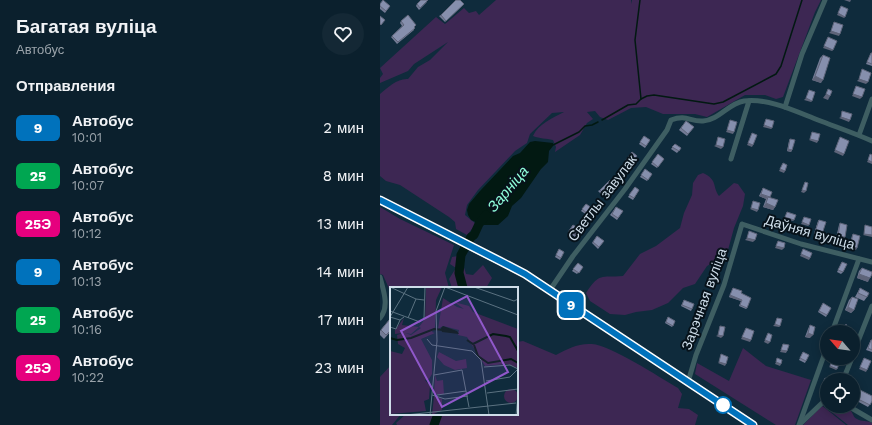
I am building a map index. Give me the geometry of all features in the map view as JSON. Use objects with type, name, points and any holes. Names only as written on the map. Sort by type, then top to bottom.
[{"type":"main road","points":[[380,200],[519,271],[553,285],[612,333],[753,425]]},
{"type":"street","points":[[785,107],[802,54],[825,0]]},
{"type":"street","points":[[858,135],[872,98]]},
{"type":"street","name":"Светлы завулак","points":[[553,285],[573,256],[668,130],[671,120],[685,117],[703,121],[714,118],[742,101],[749,101]]},
{"type":"street","points":[[731,159],[749,101],[762,101],[785,107],[872,141]]},
{"type":"street","name":"Даўняя вуліца","points":[[742,224],[789,240],[872,262]]},
{"type":"street","name":"Зарэчная вуліца","points":[[688,382],[698,348],[724,286],[742,224]]},
{"type":"street","points":[[835,325],[859,259]]},
{"type":"street","points":[[380,277],[386,306],[380,318]]},
{"type":"street","points":[[860,336],[872,306]]},
{"type":"street","points":[[799,425],[821,365]]},
{"type":"street","points":[[799,425],[820,405]]},
{"type":"street","points":[[860,413],[872,420]]},
{"type":"shaded area","points":[[496,0],[631,0],[631,4],[632,0],[821,0],[815,12],[783,97],[776,99],[765,95],[745,95],[707,117],[695,114],[663,114],[646,107],[631,108],[608,120],[600,117],[595,111],[587,112],[593,119],[587,123],[580,135],[555,152],[556,147],[553,140],[533,136],[538,128],[564,112],[552,113],[530,134],[527,143],[515,151],[478,190],[467,205],[465,215],[476,224],[467,235],[456,229],[455,222],[449,217],[400,185],[386,181],[380,176],[380,94],[397,81],[408,79],[418,67],[430,60],[448,42],[414,64],[408,71],[380,83],[380,78],[383,74],[380,68],[436,17],[445,24],[464,8],[469,13],[476,11],[479,15]]},
{"type":"shaded area","points":[[703,173],[711,178],[719,196],[734,183],[738,184],[745,194],[743,206],[734,228],[725,261],[719,259],[707,266],[695,284],[683,288],[668,303],[652,310],[625,315],[610,314],[590,301],[586,293],[594,282],[601,277],[623,276],[640,254],[656,246],[680,228],[684,213],[692,195],[693,183],[698,175]]},
{"type":"shaded area","points":[[380,207],[400,219],[454,245],[445,273],[449,287],[390,287],[390,291],[383,275],[380,274]]},
{"type":"shaded area","points":[[458,256],[462,261],[466,274],[473,275],[483,265],[492,278],[487,287],[452,287],[449,279],[456,268],[450,264],[452,257]]},
{"type":"shaded area","points":[[523,341],[556,355],[582,344],[592,344],[622,355],[678,388],[682,394],[678,408],[689,409],[698,415],[695,425],[397,425],[396,423],[405,415],[518,415],[518,342]]},
{"type":"shaded area","points":[[743,348],[766,366],[811,380],[795,425],[776,425],[695,374],[697,363],[729,381]]},
{"type":"shaded area","points":[[390,366],[390,415],[400,415],[392,425],[380,425],[380,377]]},
{"type":"shaded area","points":[[820,408],[820,413],[831,413],[846,425],[803,425]]},
{"type":"shaded area","points":[[833,413],[852,413],[856,418],[872,423],[872,425],[848,425]]},
{"type":"water","points":[[535,141],[553,143],[553,146],[549,151],[548,162],[541,169],[521,198],[512,206],[508,216],[498,225],[482,225],[471,220],[467,210],[469,204],[513,156],[520,153],[530,142]]},
{"type":"building","points":[[383,0],[390,6],[386,11],[380,6]]},
{"type":"building","points":[[421,0],[428,0],[420,8],[417,4]]},
{"type":"building","points":[[456,0],[460,0],[464,4],[446,21],[441,15]]},
{"type":"building","points":[[841,6],[848,9],[845,17],[838,13]]},
{"type":"building","points":[[408,15],[416,25],[414,27],[415,28],[398,42],[392,36],[404,25],[401,21]]},
{"type":"building","points":[[380,16],[385,20],[381,25],[380,24]]},
{"type":"building","points":[[834,22],[843,25],[840,34],[831,31]]},
{"type":"building","points":[[828,37],[837,41],[833,50],[824,46]]},
{"type":"building","points":[[872,53],[872,64],[867,62]]},
{"type":"building","points":[[823,55],[830,58],[823,80],[815,76]]},
{"type":"building","points":[[862,69],[871,73],[868,82],[859,79]]},
{"type":"building","points":[[856,86],[865,89],[862,97],[853,94]]},
{"type":"building","points":[[828,89],[832,91],[830,96],[826,94]]},
{"type":"building","points":[[809,90],[815,92],[812,101],[806,98]]},
{"type":"building","points":[[842,111],[852,114],[850,120],[841,117]]},
{"type":"building","points":[[766,119],[774,121],[772,128],[764,125]]},
{"type":"building","points":[[730,120],[737,122],[734,132],[727,130]]},
{"type":"building","points":[[686,121],[694,127],[688,134],[681,128]]},
{"type":"building","points":[[812,132],[820,134],[818,141],[810,139]]},
{"type":"building","points":[[752,133],[757,135],[753,145],[748,143]]},
{"type":"building","points":[[644,136],[650,140],[646,146],[640,142]]},
{"type":"building","points":[[718,137],[725,139],[723,147],[716,145]]},
{"type":"building","points":[[840,137],[849,141],[844,154],[835,150]]},
{"type":"building","points":[[790,139],[795,140],[792,150],[788,149]]},
{"type":"building","points":[[675,144],[681,148],[679,151],[672,147]]},
{"type":"building","points":[[632,152],[637,156],[631,163],[626,160]]},
{"type":"building","points":[[658,154],[664,159],[658,167],[652,162]]},
{"type":"building","points":[[870,154],[872,155],[872,162],[868,160]]},
{"type":"building","points":[[783,163],[787,165],[785,171],[780,169]]},
{"type":"building","points":[[645,169],[652,174],[648,180],[641,175]]},
{"type":"building","points":[[610,180],[614,184],[604,194],[600,190]]},
{"type":"building","points":[[805,182],[808,183],[806,191],[802,190]]},
{"type":"building","points":[[635,187],[639,190],[634,198],[629,195]]},
{"type":"building","points":[[763,188],[772,192],[770,197],[761,194]]},
{"type":"building","points":[[768,197],[778,200],[775,207],[766,203]]},
{"type":"building","points":[[753,201],[760,203],[758,210],[751,208]]},
{"type":"building","points":[[586,204],[592,208],[588,214],[582,209]]},
{"type":"building","points":[[616,207],[623,211],[618,218],[612,214]]},
{"type":"building","points":[[787,212],[796,215],[794,220],[785,217]]},
{"type":"building","points":[[804,217],[811,219],[809,225],[802,222]]},
{"type":"building","points":[[819,220],[826,222],[822,234],[815,232]]},
{"type":"building","points":[[840,223],[847,225],[845,237],[838,236]]},
{"type":"building","points":[[573,225],[580,229],[576,235],[569,231]]},
{"type":"building","points":[[865,225],[872,227],[872,235],[864,234]]},
{"type":"building","points":[[749,231],[757,234],[755,240],[747,238]]},
{"type":"building","points":[[853,234],[860,236],[857,248],[850,246]]},
{"type":"building","points":[[597,236],[604,241],[599,247],[593,242]]},
{"type":"building","points":[[778,241],[785,243],[784,248],[776,246]]},
{"type":"building","points":[[559,249],[564,252],[561,258],[556,255]]},
{"type":"building","points":[[803,249],[812,253],[810,258],[801,254]]},
{"type":"building","points":[[842,262],[847,264],[843,272],[838,270]]},
{"type":"building","points":[[578,263],[583,267],[579,273],[573,269]]},
{"type":"building","points":[[862,268],[872,272],[870,278],[859,274]]},
{"type":"building","points":[[733,288],[742,291],[741,293],[751,298],[747,308],[740,305],[742,300],[730,295]]},
{"type":"building","points":[[860,288],[869,293],[867,297],[858,293]]},
{"type":"building","points":[[852,297],[858,299],[854,310],[848,307]]},
{"type":"building","points":[[684,300],[694,304],[692,309],[682,305]]},
{"type":"building","points":[[823,303],[831,308],[827,315],[819,311]]},
{"type":"building","points":[[668,317],[675,321],[673,326],[666,322]]},
{"type":"building","points":[[777,318],[782,319],[780,326],[775,324]]},
{"type":"building","points":[[390,319],[390,331],[386,335],[381,330]]},
{"type":"building","points":[[810,325],[815,327],[813,335],[808,333]]},
{"type":"building","points":[[720,326],[725,327],[723,336],[718,335]]},
{"type":"building","points":[[746,328],[754,331],[751,340],[742,337]]},
{"type":"building","points":[[768,333],[772,335],[770,342],[765,340]]},
{"type":"building","points":[[872,340],[872,350],[868,348]]},
{"type":"building","points":[[783,344],[789,345],[787,351],[781,350]]},
{"type":"building","points":[[803,352],[809,355],[806,361],[800,358]]},
{"type":"building","points":[[721,354],[728,357],[726,364],[719,362]]},
{"type":"building","points":[[777,358],[782,360],[781,364],[776,362]]},
{"type":"building","points":[[864,358],[871,361],[867,370],[860,367]]},
{"type":"building","points":[[830,365],[839,365],[837,369]]},
{"type":"building","points":[[860,390],[872,396],[870,405],[860,400]]},
{"type":"waterway","name":"Зарніца","points":[[602,120],[628,105],[636,104],[641,99],[635,40],[640,0]]},
{"type":"waterway","points":[[641,99],[654,95],[714,104],[723,102],[776,74],[781,66],[802,0]]},
{"type":"waterway","name":"Зарніца","points":[[553,145],[579,132],[585,126],[598,122]]},
{"type":"waterway","name":"Зарніца","points":[[463,287],[459,273],[461,255],[486,215]]},
{"type":"waterway","name":"Зарніца","points":[[434,425],[438,415]]},
{"type":"bus line","name":"9","points":[[380,200],[525,274],[753,425]]}]
